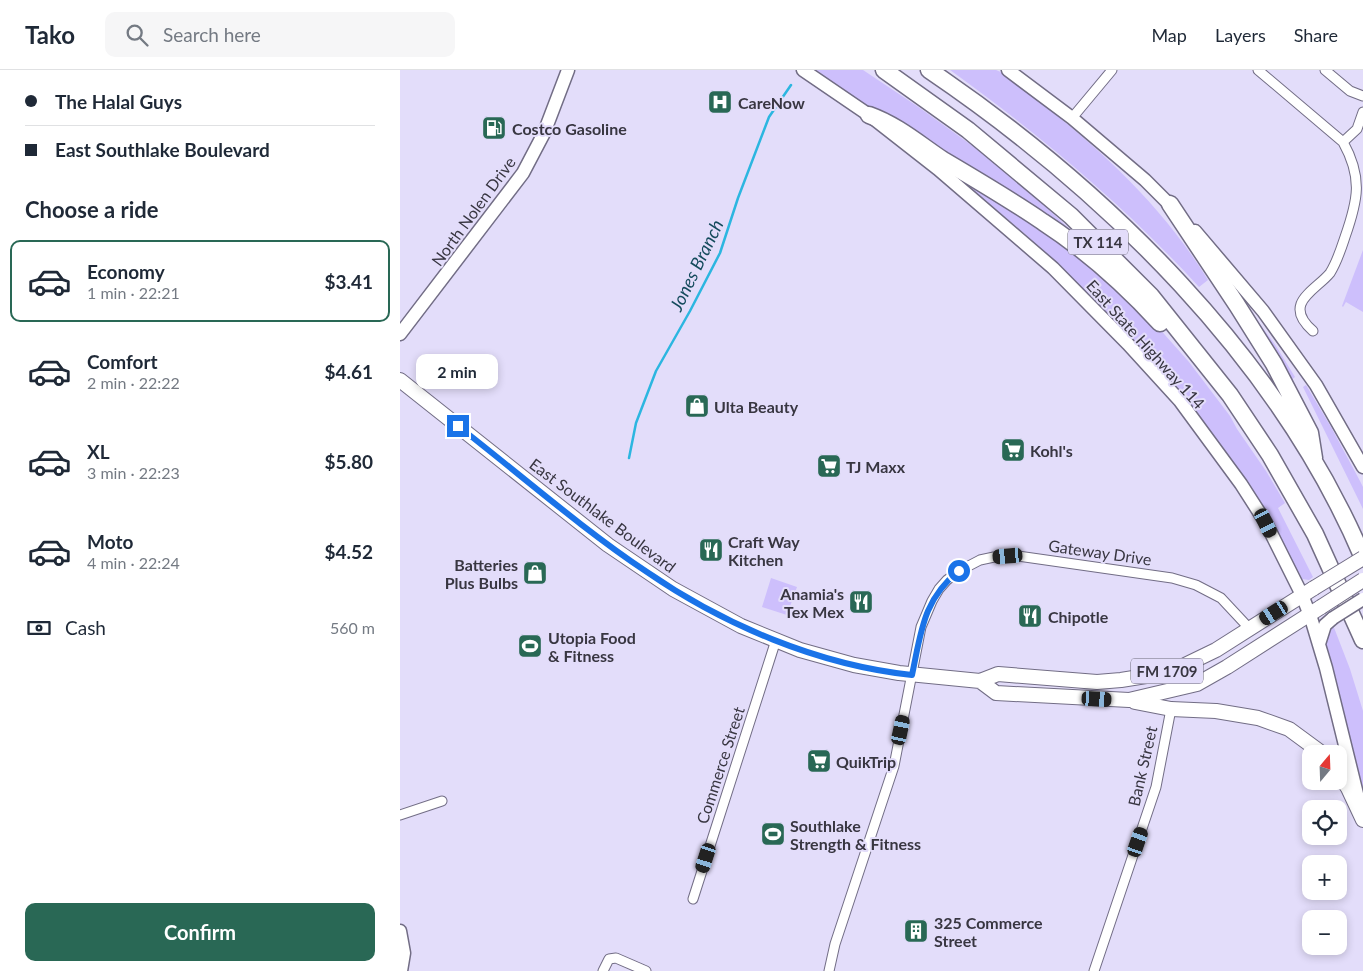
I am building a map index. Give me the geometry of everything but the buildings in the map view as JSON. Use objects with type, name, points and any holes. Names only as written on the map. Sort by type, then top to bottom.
[{"type":"highway","name":"TX 114","points":[[884,70],[968,130],[1072,216],[1151,296],[1230,395],[1260,438],[1315,534],[1363,640]]},
{"type":"highway","name":"TX 114","points":[[929,70],[1000,120],[1095,199],[1126,228],[1180,285],[1251,369],[1277,404],[1336,498],[1363,558]]},
{"type":"highway","points":[[869,115],[886,121],[942,159],[1046,223],[1080,249],[1138,299],[1180,344],[1216,388],[1245,428],[1260,438]]},
{"type":"highway","points":[[1170,204],[1274,364],[1310,432],[1315,465]]},
{"type":"main road","name":"North Nolen Drive","points":[[400,334],[523,173],[544,133],[568,70]]},
{"type":"main road","name":"East State Highway 114","points":[[803,70],[869,115],[938,169],[1053,268],[1105,319],[1180,401],[1241,484],[1308,592],[1315,610],[1319,644],[1363,820]]},
{"type":"main road","points":[[1008,70],[1072,118],[1145,180],[1170,204],[1222,261],[1262,310],[1316,385],[1363,467]]},
{"type":"main road","name":"East Southlake Boulevard","points":[[400,380],[608,545],[647,573],[689,599],[741,626],[800,650],[854,665],[912,675],[980,681],[998,674],[1097,682],[1166,672],[1216,650],[1363,558]]},
{"type":"main road","name":"FM 1709","points":[[1315,610],[1363,580]]},
{"type":"main road","points":[[1319,644],[1325,625],[1363,599]]},
{"type":"main road","name":"East Southlake Boulevard","points":[[980,681],[996,693],[1129,700],[1198,684],[1315,610]]},
{"type":"main road","points":[[1171,709],[1184,691],[1198,684]]},
{"type":"main road","points":[[1129,700],[1171,709],[1216,711],[1258,718],[1289,730],[1310,745]]},
{"type":"main road","points":[[1348,788],[1363,820]]},
{"type":"main road","points":[[400,931],[404,953],[401,971]]},
{"type":"street","points":[[1072,118],[1112,70]]},
{"type":"street","points":[[1258,70],[1342,142],[1352,156],[1356,166],[1359,186],[1358,199],[1333,267],[1326,278],[1304,299],[1301,305],[1301,317],[1313,330]]},
{"type":"street","points":[[1325,70],[1350,91],[1363,96]]},
{"type":"street","points":[[1342,142],[1357,129],[1363,112]]},
{"type":"street","name":"Gateway Drive","points":[[912,675],[921,627],[939,589],[959,571],[980,560],[994,557],[1036,558],[1184,581],[1221,598],[1249,628]]},
{"type":"street","name":"Commerce Street","points":[[693,899],[776,640]]},
{"type":"street","points":[[828,971],[835,944],[894,766],[912,675]]},
{"type":"street","name":"Bank Street","points":[[1094,971],[1156,787],[1171,709]]},
{"type":"street","points":[[400,815],[442,801]]},
{"type":"street","points":[[603,971],[609,959],[616,958],[646,971]]},
{"type":"shaded area","points":[[813,70],[863,70],[974,147],[1047,208],[1102,259]]},
{"type":"shaded area","points":[[950,70],[996,70],[1016,83],[1061,119],[1108,160],[1151,204],[1172,228],[1208,280],[1199,287],[1111,199],[1049,146]]},
{"type":"shaded area","points":[[956,176],[1055,236],[1157,326],[1189,362],[1230,416],[1266,471],[1285,503],[1278,508],[1313,577],[1309,580],[1302,579],[1279,537],[1107,314],[1025,234]]},
{"type":"shaded area","points":[[1363,250],[1363,312],[1346,302],[1342,306]]},
{"type":"shaded area","points":[[1245,304],[1276,346],[1295,377],[1290,381]]},
{"type":"shaded area","points":[[1306,385],[1363,487],[1363,509],[1303,387]]},
{"type":"shaded area","points":[[771,578],[797,587],[787,615],[762,607]]},
{"type":"shaded area","points":[[1333,625],[1350,669],[1363,711],[1363,791],[1327,658],[1326,636]]},
{"type":"waterway","name":"Jones Branch","points":[[629,458],[636,423],[656,371],[720,253],[738,198],[769,117],[791,85]]},
{"type":"place","name":"CareNow","points":[[720,102]]},
{"type":"place","name":"Costco Gasoline","points":[[494,128]]},
{"type":"place","name":"Ulta Beauty","points":[[697,406]]},
{"type":"place","name":"Kohl's","points":[[1013,450]]},
{"type":"place","name":"TJ Maxx","points":[[829,466]]},
{"type":"place","name":"Craft Way Kitchen","points":[[711,550]]},
{"type":"place","name":"Batteries Plus Bulbs","points":[[535,573]]},
{"type":"place","name":"Anamia's Tex Mex","points":[[861,602]]},
{"type":"place","name":"Chipotle","points":[[1030,616]]},
{"type":"place","name":"Utopia Food & Fitness","points":[[530,646]]},
{"type":"place","name":"QuikTrip","points":[[819,761]]},
{"type":"place","name":"Southlake Strength & Fitness","points":[[773,834]]},
{"type":"place","name":"325 Commerce Street","points":[[916,931]]},
{"type":"route","points":[[458,426],[608,545],[647,573],[689,599],[741,626],[800,650],[854,665],[912,675],[921,627],[927,611],[939,589],[959,571]]}]
